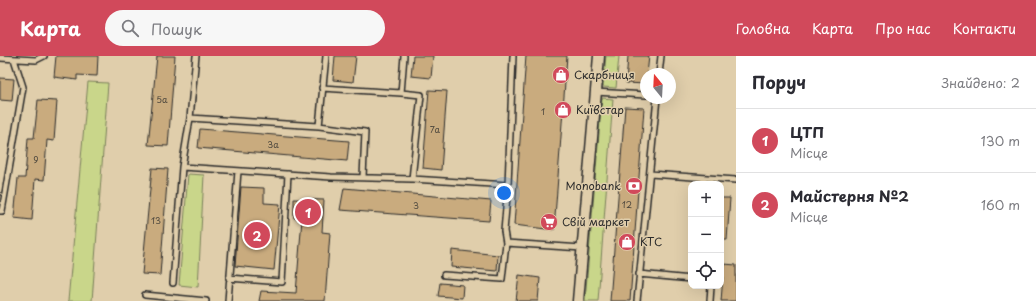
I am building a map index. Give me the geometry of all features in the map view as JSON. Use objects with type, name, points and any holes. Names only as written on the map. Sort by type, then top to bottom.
[{"type":"street","points":[[578,301],[599,56]]},
{"type":"lane","points":[[0,58],[36,60],[44,56]]},
{"type":"lane","points":[[173,283],[182,167],[190,118],[196,56]]},
{"type":"lane","points":[[319,126],[326,56]]},
{"type":"lane","points":[[401,93],[404,56]]},
{"type":"lane","points":[[444,276],[502,280],[506,243],[504,231],[508,185],[513,56]]},
{"type":"lane","points":[[660,68],[661,56]]},
{"type":"lane","points":[[0,211],[2,211],[23,87],[14,59]]},
{"type":"lane","points":[[322,88],[421,95],[412,179]]},
{"type":"lane","points":[[596,92],[640,96]]},
{"type":"lane","points":[[637,301],[656,104]]},
{"type":"lane","points":[[190,118],[319,126],[364,132],[363,177]]},
{"type":"lane","points":[[182,167],[331,177],[412,179],[508,185]]},
{"type":"lane","points":[[228,301],[238,171]]},
{"type":"lane","points":[[230,278],[282,282],[288,174]]},
{"type":"lane","points":[[650,174],[736,180]]},
{"type":"lane","points":[[506,243],[582,248]]},
{"type":"lane","points":[[639,274],[688,279]]},
{"type":"lane","points":[[710,301],[711,289]]},
{"type":"lane","points":[[145,295],[206,301]]},
{"type":"green space","points":[[606,56],[619,56],[616,88],[603,87]]},
{"type":"green space","points":[[88,82],[108,83],[92,301],[68,301]]},
{"type":"green space","points":[[602,98],[613,99],[598,301],[585,301]]},
{"type":"green space","points":[[188,174],[204,175],[198,287],[179,285]]},
{"type":"building","points":[[56,56],[98,56],[97,76],[77,75],[77,80],[54,77]]},
{"type":"building","points":[[157,56],[175,56],[168,146],[148,145]]},
{"type":"building","points":[[335,56],[356,56],[353,82],[333,80]]},
{"type":"building","points":[[413,56],[433,56],[431,78],[411,76]]},
{"type":"building","points":[[526,56],[567,56],[554,230],[514,225]]},
{"type":"building","points":[[628,56],[649,56],[648,68],[640,68],[640,84],[626,83]]},
{"type":"building","points":[[0,78],[14,79],[12,101],[0,100]]},
{"type":"building","points":[[429,90],[447,91],[441,170],[423,168]]},
{"type":"building","points":[[38,100],[57,101],[54,141],[47,140],[44,180],[35,179],[32,220],[14,218],[18,178],[25,178],[28,138],[34,138]]},
{"type":"building","points":[[625,107],[644,108],[630,301],[610,301]]},
{"type":"building","points":[[200,129],[349,141],[347,161],[198,148]]},
{"type":"building","points":[[152,168],[168,169],[160,275],[142,274]]},
{"type":"building","points":[[241,187],[264,188],[264,203],[280,204],[274,270],[235,266]]},
{"type":"building","points":[[344,188],[491,201],[489,221],[340,210]]},
{"type":"building","points":[[724,198],[730,198],[727,240],[724,240]]},
{"type":"building","points":[[294,199],[324,200],[322,232],[330,233],[325,301],[259,301],[261,291],[296,293],[302,219],[294,218]]},
{"type":"building","points":[[452,250],[498,255],[497,271],[451,267]]},
{"type":"building","points":[[724,264],[736,265],[736,301],[721,301],[722,289],[724,289]]},
{"type":"building","points":[[519,275],[540,278],[538,301],[516,301]]},
{"type":"building","points":[[440,283],[463,285],[462,298],[438,296]]},
{"type":"place","name":"Скарбниця","points":[[561,75]]},
{"type":"place","name":"Київстар","points":[[563,110]]},
{"type":"place","name":"Monobank","points":[[634,186]]},
{"type":"place","name":"ЦТП","points":[[308,212]]},
{"type":"place","name":"Свій маркет","points":[[549,222]]},
{"type":"place","name":"Майстерня №2","points":[[257,235]]},
{"type":"place","name":"КТС","points":[[627,242]]}]
